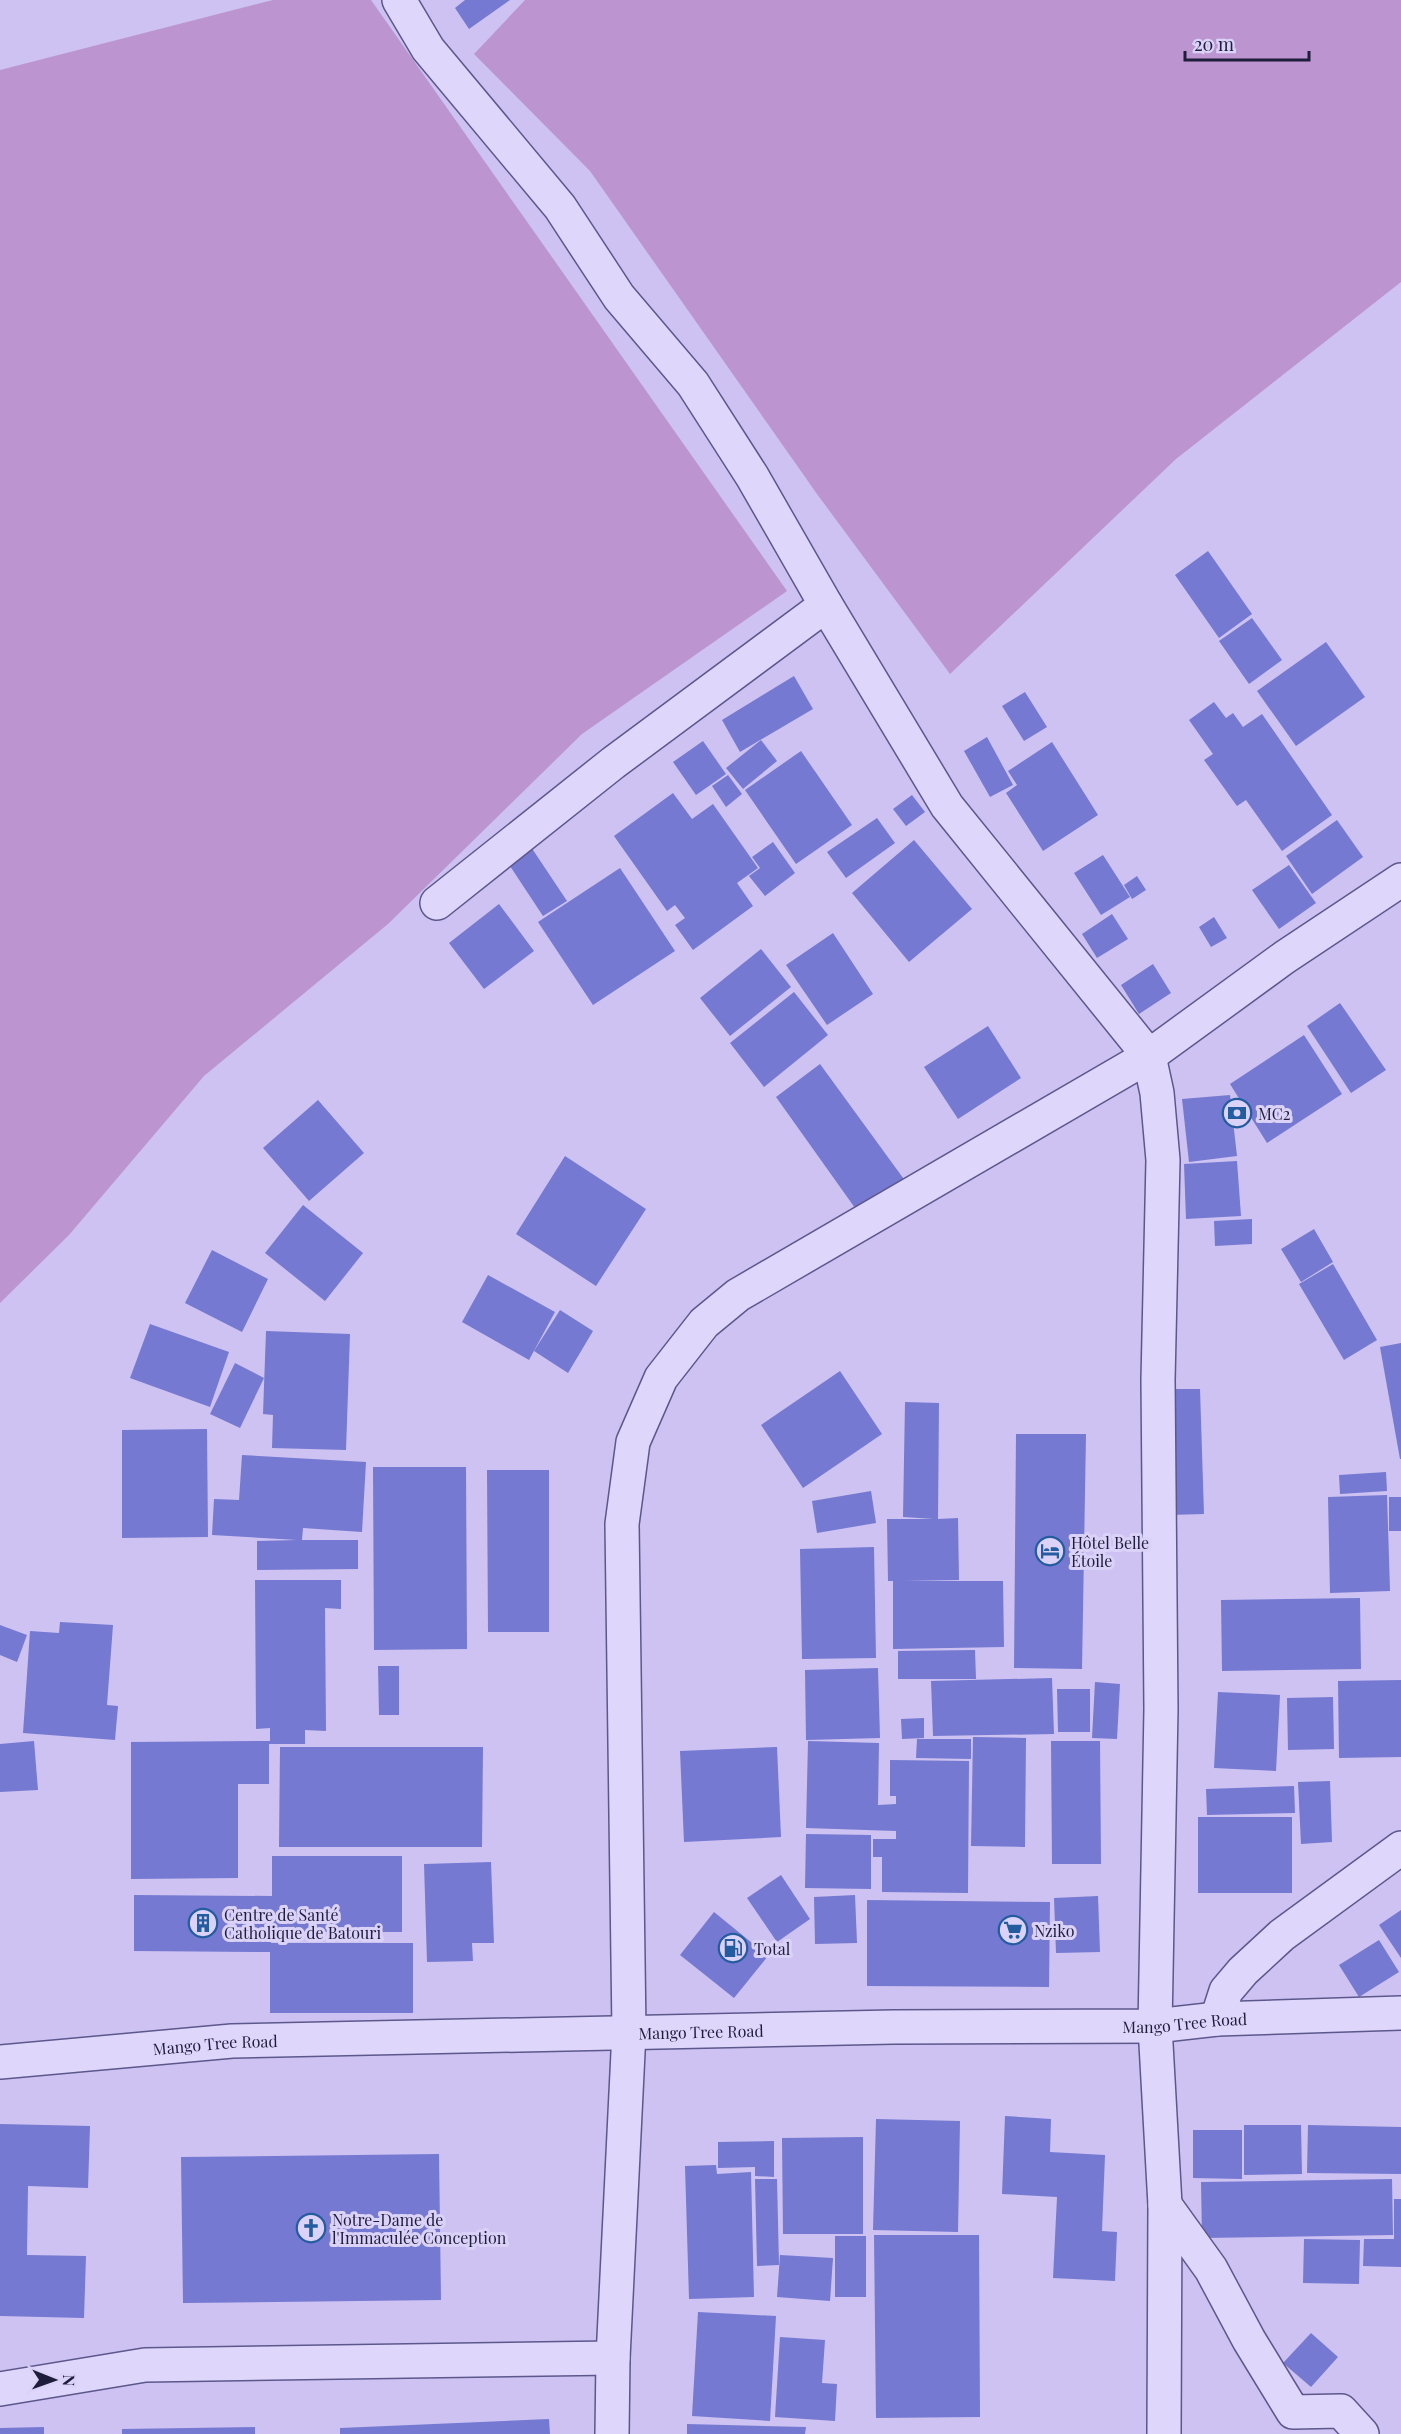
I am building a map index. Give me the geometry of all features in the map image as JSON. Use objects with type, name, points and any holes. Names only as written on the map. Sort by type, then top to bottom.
[{"type":"street","points":[[399,0],[428,49],[560,207],[619,297],[693,384],[752,476],[826,605],[947,806],[1149,1056],[1157,1093],[1163,1161],[1158,1380],[1161,1709],[1155,2026],[1165,2205],[1164,2434]]},
{"type":"street","points":[[437,903],[613,763],[826,605]]},
{"type":"street","points":[[612,2434],[612,2358],[628,2032],[622,1524],[633,1442],[661,1378],[704,1323],[738,1295],[1149,1056],[1285,957],[1401,880]]},
{"type":"street","points":[[1217,2019],[1226,1991],[1243,1971],[1282,1935],[1401,1848]]},
{"type":"street","name":"Mango Tree Road","points":[[0,2062],[232,2041],[893,2027],[1155,2026],[1217,2019],[1401,2013]]},
{"type":"street","points":[[1165,2205],[1211,2269],[1249,2340],[1293,2412],[1341,2411],[1362,2434]]},
{"type":"street","points":[[0,2389],[145,2366],[612,2358]]},
{"type":"shaded area","points":[[273,0],[371,0],[787,591],[582,734],[388,924],[204,1076],[69,1235],[0,1303],[0,70]]},
{"type":"shaded area","points":[[525,0],[1401,0],[1401,282],[1176,459],[950,674],[817,494],[590,171],[474,54]]},
{"type":"building","points":[[465,0],[510,0],[469,29],[455,8]]},
{"type":"building","points":[[1208,551],[1252,614],[1219,638],[1175,575]]},
{"type":"building","points":[[1252,618],[1282,660],[1249,684],[1219,641]]},
{"type":"building","points":[[1326,642],[1365,697],[1296,746],[1257,691]]},
{"type":"building","points":[[794,676],[813,709],[740,752],[722,720]]},
{"type":"building","points":[[1025,692],[1047,727],[1024,741],[1002,706]]},
{"type":"building","points":[[1214,702],[1226,718],[1233,713],[1243,727],[1262,714],[1332,815],[1282,851],[1246,800],[1237,806],[1204,760],[1213,754],[1189,720]]},
{"type":"building","points":[[987,737],[1013,785],[990,797],[964,751]]},
{"type":"building","points":[[761,740],[777,761],[743,789],[726,768]]},
{"type":"building","points":[[703,741],[726,774],[696,795],[673,762]]},
{"type":"building","points":[[1052,742],[1098,815],[1043,851],[1006,793],[1017,785],[1008,771]]},
{"type":"building","points":[[801,751],[852,825],[796,864],[745,790]]},
{"type":"building","points":[[728,775],[742,794],[726,807],[712,786]]},
{"type":"building","points":[[673,793],[692,819],[713,804],[758,868],[737,883],[753,906],[693,950],[675,925],[685,918],[675,905],[667,911],[614,836]]},
{"type":"building","points":[[912,795],[925,812],[906,826],[893,809]]},
{"type":"building","points":[[877,818],[895,843],[846,878],[827,852]]},
{"type":"building","points":[[1337,820],[1363,857],[1312,894],[1286,856]]},
{"type":"building","points":[[914,840],[972,909],[909,962],[852,893]]},
{"type":"building","points":[[773,842],[795,873],[765,896],[749,876],[760,868],[752,857]]},
{"type":"building","points":[[531,847],[567,901],[543,916],[508,863]]},
{"type":"building","points":[[1103,855],[1130,897],[1101,915],[1074,873]]},
{"type":"building","points":[[1289,865],[1316,903],[1279,929],[1252,890]]},
{"type":"building","points":[[620,868],[675,951],[593,1005],[538,922]]},
{"type":"building","points":[[1137,876],[1146,890],[1132,899],[1124,885]]},
{"type":"building","points":[[499,904],[534,951],[484,989],[449,943]]},
{"type":"building","points":[[1112,914],[1128,939],[1097,958],[1082,934]]},
{"type":"building","points":[[1214,917],[1227,938],[1211,947],[1199,927]]},
{"type":"building","points":[[833,933],[873,994],[827,1025],[786,965]]},
{"type":"building","points":[[761,949],[791,987],[730,1036],[700,998]]},
{"type":"building","points":[[1153,964],[1171,993],[1139,1014],[1121,985]]},
{"type":"building","points":[[794,992],[828,1035],[764,1087],[730,1043]]},
{"type":"building","points":[[1340,1003],[1386,1070],[1351,1093],[1307,1026]]},
{"type":"building","points":[[988,1026],[1021,1078],[958,1119],[924,1067]]},
{"type":"building","points":[[1304,1035],[1342,1094],[1267,1143],[1230,1084]]},
{"type":"building","points":[[820,1064],[906,1182],[860,1215],[776,1097]]},
{"type":"building","points":[[1230,1095],[1237,1156],[1189,1162],[1182,1099]]},
{"type":"building","points":[[318,1100],[364,1153],[309,1201],[263,1148]]},
{"type":"building","points":[[565,1156],[646,1209],[596,1286],[516,1234]]},
{"type":"building","points":[[1237,1161],[1241,1216],[1186,1219],[1184,1164]]},
{"type":"building","points":[[303,1205],[363,1253],[325,1301],[265,1253]]},
{"type":"building","points":[[1252,1219],[1252,1244],[1215,1246],[1214,1221]]},
{"type":"building","points":[[1314,1229],[1333,1262],[1301,1282],[1281,1249]]},
{"type":"building","points":[[212,1250],[268,1279],[242,1332],[185,1303]]},
{"type":"building","points":[[1333,1264],[1377,1340],[1344,1360],[1299,1284]]},
{"type":"building","points":[[488,1275],[555,1312],[529,1360],[462,1322]]},
{"type":"building","points":[[560,1310],[593,1331],[568,1373],[534,1351]]},
{"type":"building","points":[[150,1324],[229,1352],[210,1407],[130,1378]]},
{"type":"building","points":[[266,1331],[350,1334],[346,1450],[272,1448],[273,1415],[263,1414]]},
{"type":"building","points":[[1401,1343],[1401,1459],[1400,1459],[1380,1347]]},
{"type":"building","points":[[235,1363],[264,1378],[240,1428],[210,1414]]},
{"type":"building","points":[[840,1371],[882,1434],[803,1488],[761,1425]]},
{"type":"building","points":[[1164,1389],[1200,1389],[1204,1514],[1169,1515]]},
{"type":"building","points":[[905,1402],[939,1403],[938,1519],[958,1518],[959,1580],[903,1581],[1003,1581],[1004,1647],[893,1649],[893,1581],[888,1581],[887,1519],[934,1519],[903,1517]]},
{"type":"building","points":[[207,1429],[208,1537],[122,1538],[122,1430]]},
{"type":"building","name":"Hôtel Belle Étoile","points":[[1016,1434],[1086,1434],[1082,1669],[1014,1668]]},
{"type":"building","points":[[242,1455],[366,1462],[362,1532],[303,1528],[302,1540],[358,1540],[358,1569],[257,1570],[257,1541],[297,1540],[212,1535],[214,1499],[239,1500]]},
{"type":"building","points":[[373,1467],[466,1467],[467,1649],[374,1650]]},
{"type":"building","points":[[487,1470],[549,1470],[549,1632],[488,1632]]},
{"type":"building","points":[[1386,1472],[1387,1491],[1340,1494],[1339,1475]]},
{"type":"building","points":[[871,1491],[876,1523],[817,1533],[812,1501]]},
{"type":"building","points":[[1387,1495],[1390,1591],[1330,1593],[1328,1497]]},
{"type":"building","points":[[1389,1497],[1401,1497],[1401,1531],[1389,1531]]},
{"type":"building","points":[[874,1547],[876,1658],[802,1659],[800,1549]]},
{"type":"building","points":[[255,1580],[341,1580],[341,1609],[325,1608],[326,1731],[305,1730],[305,1744],[269,1744],[269,1784],[238,1784],[238,1878],[131,1879],[131,1742],[270,1741],[270,1728],[256,1729]]},
{"type":"building","points":[[1360,1598],[1361,1669],[1222,1671],[1221,1600]]},
{"type":"building","points":[[60,1622],[113,1625],[107,1705],[118,1706],[115,1740],[23,1733],[30,1631],[59,1633]]},
{"type":"building","points":[[0,1625],[27,1635],[17,1662],[0,1655]]},
{"type":"building","points":[[975,1650],[976,1679],[898,1679],[898,1651]]},
{"type":"building","points":[[378,1666],[399,1666],[399,1715],[379,1715]]},
{"type":"building","points":[[878,1668],[880,1738],[806,1740],[805,1670]]},
{"type":"building","points":[[1052,1678],[1054,1734],[933,1736],[931,1681]]},
{"type":"building","points":[[1401,1680],[1401,1757],[1339,1758],[1338,1681]]},
{"type":"building","points":[[1095,1682],[1120,1684],[1117,1739],[1092,1738]]},
{"type":"building","points":[[1057,1689],[1090,1689],[1090,1732],[1058,1732]]},
{"type":"building","points":[[1218,1692],[1280,1695],[1276,1771],[1214,1768]]},
{"type":"building","points":[[1333,1697],[1334,1749],[1288,1750],[1287,1698]]},
{"type":"building","points":[[924,1718],[924,1738],[902,1739],[901,1719]]},
{"type":"building","points":[[973,1737],[1026,1738],[1025,1847],[971,1846]]},
{"type":"building","points":[[917,1739],[971,1739],[971,1759],[916,1758]]},
{"type":"building","points":[[34,1741],[38,1790],[0,1792],[0,1744]]},
{"type":"building","points":[[808,1741],[879,1743],[878,1805],[896,1804],[896,1796],[890,1796],[890,1760],[969,1761],[968,1893],[882,1892],[882,1857],[873,1857],[873,1839],[896,1839],[896,1831],[806,1828]]},
{"type":"building","points":[[1051,1741],[1100,1741],[1101,1864],[1052,1864]]},
{"type":"building","points":[[280,1747],[483,1747],[482,1847],[279,1847]]},
{"type":"building","points":[[777,1747],[781,1837],[684,1842],[680,1751]]},
{"type":"building","points":[[1330,1781],[1332,1842],[1301,1844],[1298,1782]]},
{"type":"building","points":[[1294,1786],[1295,1813],[1207,1815],[1206,1789]]},
{"type":"building","points":[[1198,1817],[1292,1817],[1292,1893],[1198,1893]]},
{"type":"building","points":[[806,1834],[871,1835],[871,1889],[805,1888]]},
{"type":"building","points":[[272,1856],[402,1856],[402,1932],[272,1932],[271,1920],[271,1943],[413,1943],[413,2013],[270,2013],[270,1952],[134,1951],[134,1895],[272,1896]]},
{"type":"building","points":[[491,1862],[494,1943],[472,1943],[473,1961],[427,1962],[424,1864]]},
{"type":"building","points":[[781,1875],[810,1919],[777,1942],[747,1898]]},
{"type":"building","points":[[855,1895],[857,1943],[815,1944],[814,1897]]},
{"type":"building","points":[[1098,1896],[1100,1952],[1056,1953],[1054,1898]]},
{"type":"building","points":[[867,1900],[1050,1902],[1049,1987],[867,1986]]},
{"type":"building","points":[[1401,1910],[1401,1958],[1379,1925]]},
{"type":"building","points":[[714,1912],[768,1956],[734,1998],[680,1955]]},
{"type":"building","points":[[1379,1940],[1399,1972],[1359,1997],[1339,1965]]},
{"type":"building","points":[[1005,2116],[1051,2119],[1050,2152],[1105,2155],[1102,2231],[1117,2232],[1115,2281],[1053,2278],[1057,2197],[1002,2194]]},
{"type":"building","points":[[876,2119],[960,2121],[958,2232],[873,2230]]},
{"type":"building","points":[[0,2124],[90,2126],[88,2188],[28,2186],[27,2255],[86,2256],[84,2318],[0,2316]]},
{"type":"building","points":[[1244,2125],[1301,2125],[1302,2174],[1244,2175]]},
{"type":"building","points":[[1308,2125],[1401,2127],[1401,2174],[1307,2173]]},
{"type":"building","points":[[1193,2130],[1242,2130],[1242,2179],[1193,2178]]},
{"type":"building","points":[[863,2137],[863,2234],[783,2234],[782,2138]]},
{"type":"building","points":[[774,2141],[774,2177],[755,2176],[755,2167],[718,2168],[718,2142]]},
{"type":"building","name":"Notre-Dame de l'Immaculée Conception","points":[[439,2154],[441,2300],[183,2303],[181,2157]]},
{"type":"building","points":[[716,2165],[717,2174],[751,2172],[754,2297],[689,2299],[685,2166]]},
{"type":"building","points":[[755,2179],[777,2179],[779,2265],[757,2266]]},
{"type":"building","points":[[1392,2179],[1393,2235],[1202,2238],[1201,2182]]},
{"type":"building","points":[[1394,2199],[1401,2199],[1401,2267],[1363,2266],[1364,2239],[1394,2239]]},
{"type":"building","points":[[874,2235],[979,2235],[980,2417],[876,2418]]},
{"type":"building","points":[[835,2236],[866,2236],[866,2297],[835,2297]]},
{"type":"building","points":[[1304,2239],[1360,2240],[1359,2284],[1303,2283]]},
{"type":"building","points":[[780,2255],[833,2258],[830,2301],[777,2297]]},
{"type":"building","points":[[698,2312],[776,2316],[770,2421],[692,2416]]},
{"type":"building","points":[[1311,2333],[1338,2357],[1311,2387],[1283,2363]]},
{"type":"building","points":[[780,2337],[825,2340],[822,2383],[837,2384],[835,2421],[775,2417]]},
{"type":"building","points":[[549,2419],[550,2434],[340,2434],[340,2428]]},
{"type":"building","points":[[687,2424],[806,2427],[805,2434],[687,2434]]},
{"type":"building","points":[[44,2427],[44,2434],[0,2434],[0,2428]]},
{"type":"building","points":[[255,2427],[255,2434],[122,2434],[122,2429]]},
{"type":"place","name":"MC2","points":[[1237,1113]]},
{"type":"place","name":"Hôtel Belle Étoile","points":[[1050,1551]]},
{"type":"place","name":"Centre de Santé Catholique de Batouri","points":[[203,1923]]},
{"type":"place","name":"Nziko","points":[[1013,1930]]},
{"type":"place","name":"Total","points":[[733,1948]]},
{"type":"place","name":"Notre-Dame de l'Immaculée Conception","points":[[311,2228]]}]
